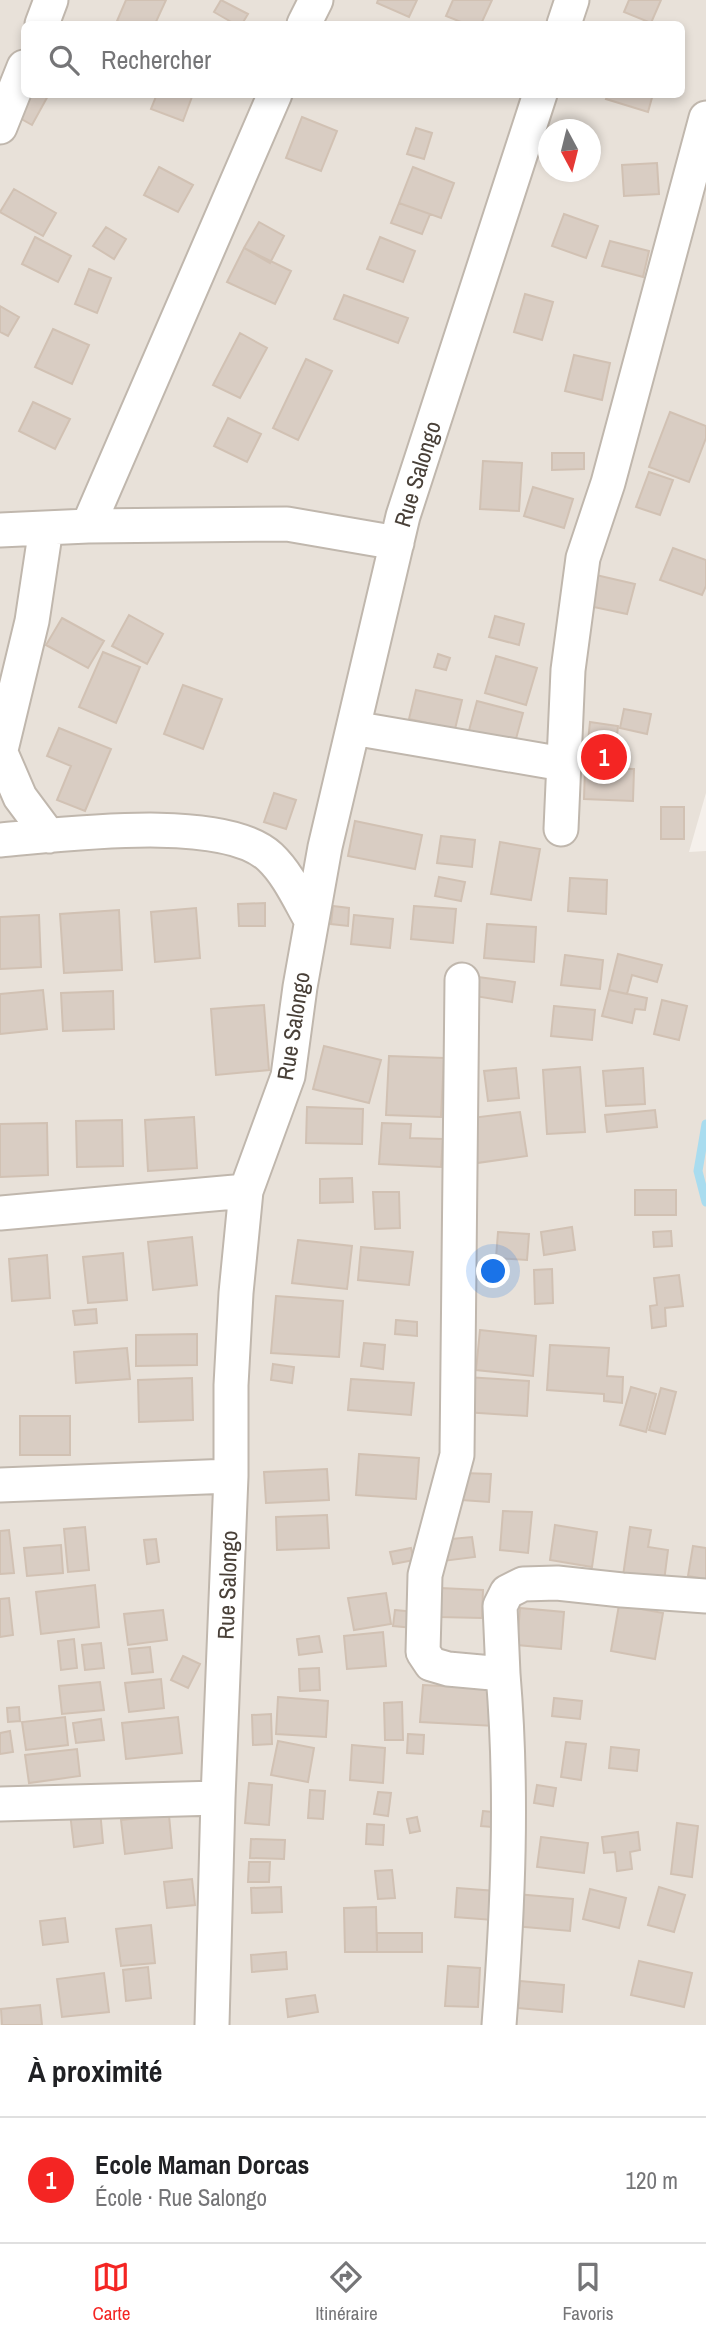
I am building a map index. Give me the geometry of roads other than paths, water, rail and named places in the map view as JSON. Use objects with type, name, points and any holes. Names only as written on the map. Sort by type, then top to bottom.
[{"type":"street","points":[[42,21],[51,0]]},
{"type":"street","points":[[306,21],[316,0]]},
{"type":"street","points":[[565,21],[572,0]]},
{"type":"street","points":[[0,127],[21,74]]},
{"type":"street","points":[[88,526],[273,98]]},
{"type":"street","name":"Rue Salongo","points":[[212,2025],[231,1476],[231,1385],[236,1293],[246,1191],[288,1076],[311,920],[325,847],[403,516],[539,98]]},
{"type":"street","points":[[561,829],[568,670],[583,558],[608,483],[705,127]]},
{"type":"street","points":[[0,530],[88,526],[287,524],[397,543]]},
{"type":"street","points":[[46,528],[32,621],[0,754],[20,797],[49,836]]},
{"type":"street","points":[[353,728],[563,764]]},
{"type":"street","points":[[0,841],[124,830],[176,830],[220,837],[249,845],[269,856],[288,880],[311,920]]},
{"type":"street","points":[[462,980],[457,1455],[425,1575],[423,1652],[431,1664],[448,1669],[503,1674]]},
{"type":"street","points":[[0,1213],[246,1191]]},
{"type":"street","points":[[0,1485],[231,1476]]},
{"type":"street","points":[[499,2025],[506,1936],[510,1823],[500,1606],[507,1592],[523,1584],[557,1583],[706,1595]]},
{"type":"street","points":[[0,1804],[218,1798]]},
{"type":"waterway","points":[[706,1124],[698,1171],[706,1202]]},
{"type":"place","name":"Ecole Maman Dorcas","points":[[604,757]]}]
